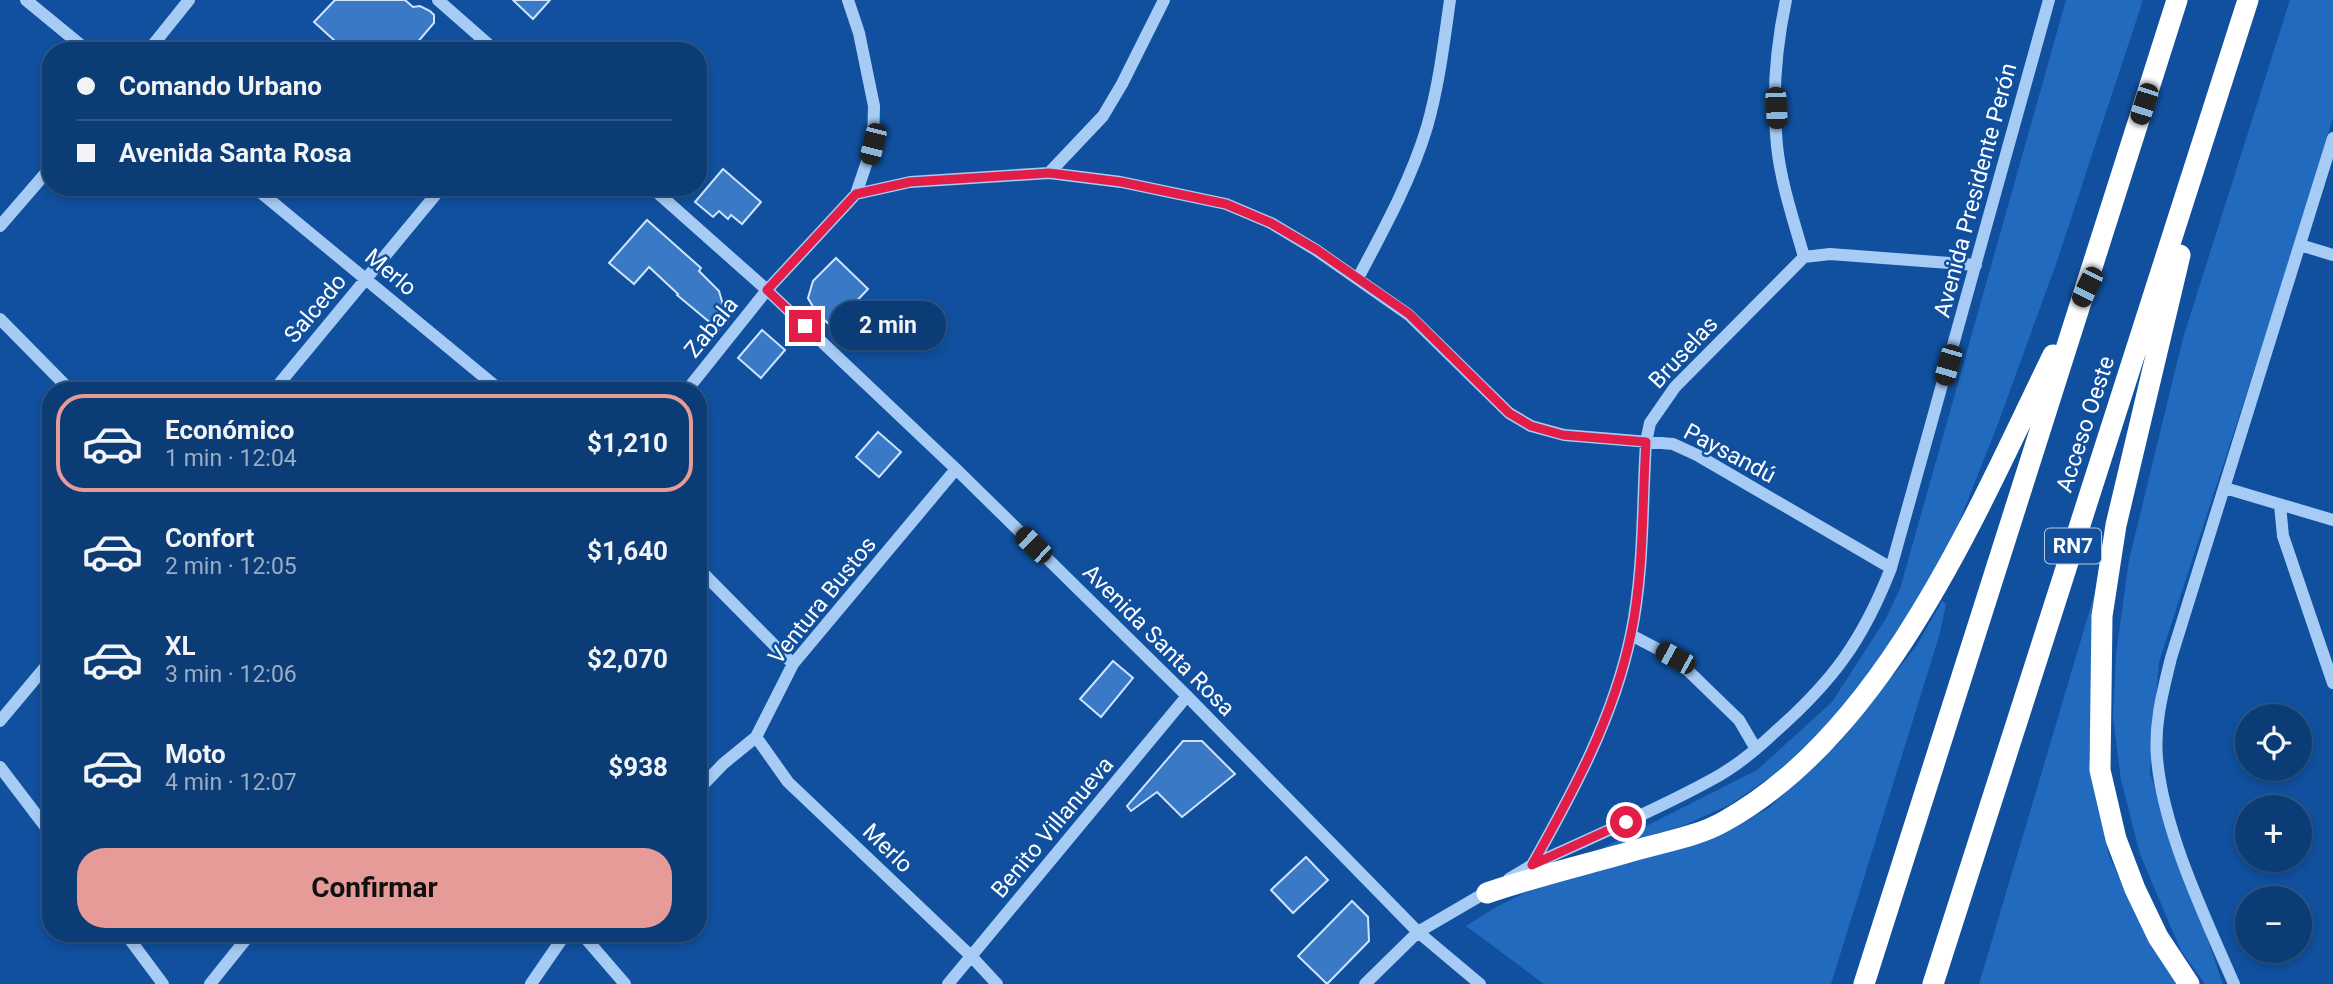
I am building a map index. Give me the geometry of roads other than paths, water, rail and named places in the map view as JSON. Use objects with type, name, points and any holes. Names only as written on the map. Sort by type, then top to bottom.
[{"type":"highway","name":"Acceso Oeste","points":[[1864,984],[2178,0]]},
{"type":"highway","name":"Acceso Oeste","points":[[1933,984],[2248,0]]},
{"type":"highway","points":[[2189,984],[2158,937],[2135,889],[2116,839],[2100,770],[2102,616],[2116,525],[2214,108]]},
{"type":"highway","points":[[1487,892],[1700,833],[1752,803],[1788,777],[1819,748],[1850,713],[1891,658],[1925,604],[1971,524],[2087,287]]},
{"type":"street","points":[[26,0],[77,42]]},
{"type":"street","points":[[155,42],[189,0]]},
{"type":"street","points":[[438,0],[486,42]]},
{"type":"street","points":[[848,0],[859,33],[874,106],[873,144],[856,194]]},
{"type":"street","points":[[1049,173],[1103,116],[1164,0]]},
{"type":"street","points":[[1358,278],[1396,207],[1427,126],[1438,78],[1450,0]]},
{"type":"street","points":[[1786,0],[1777,63],[1777,147],[1804,257],[1830,254],[1976,265]]},
{"type":"street","name":"Avenida Presidente Perón","points":[[1365,984],[1418,932],[1532,865],[1713,779],[1756,749],[1804,707],[1836,670],[1874,610],[1891,568],[2049,0]]},
{"type":"street","points":[[2234,984],[2196,896],[2165,806],[2157,757],[2158,714],[2171,658],[2333,138]]},
{"type":"street","name":"Paysandú","points":[[856,194],[910,182],[1049,173],[1121,182],[1226,204],[1271,223],[1317,250],[1409,314],[1509,413],[1531,426],[1563,435],[1673,444],[1697,455],[1891,568]]},
{"type":"street","points":[[0,226],[42,177]]},
{"type":"street","name":"Zabala","points":[[693,382],[767,290],[856,194]]},
{"type":"street","name":"Merlo","points":[[265,196],[490,382]]},
{"type":"street","name":"Salcedo","points":[[281,382],[435,196]]},
{"type":"street","name":"Avenida Santa Rosa","points":[[661,196],[767,290],[956,469],[1187,696],[1418,932],[1480,984]]},
{"type":"street","points":[[2300,245],[2333,255]]},
{"type":"street","name":"Bruselas","points":[[1532,865],[1570,797],[1594,746],[1614,697],[1631,635],[1637,597],[1646,442],[1650,424],[1675,387],[1804,257]]},
{"type":"street","points":[[0,319],[62,382]]},
{"type":"street","name":"Ventura Bustos","points":[[707,781],[756,737],[793,664],[956,469]]},
{"type":"street","points":[[2225,488],[2333,520]]},
{"type":"street","points":[[2280,505],[2283,536],[2333,683]]},
{"type":"street","points":[[707,577],[793,664]]},
{"type":"street","points":[[1631,635],[1675,658],[1739,720],[1756,749]]},
{"type":"street","points":[[0,721],[42,671]]},
{"type":"street","name":"Benito Villanueva","points":[[948,984],[1187,696]]},
{"type":"street","name":"Merlo","points":[[756,737],[788,782],[997,984]]},
{"type":"street","points":[[0,767],[42,822]]},
{"type":"street","points":[[132,942],[163,984]]},
{"type":"street","points":[[210,984],[244,942]]},
{"type":"street","points":[[531,984],[560,942]]},
{"type":"street","points":[[589,942],[625,984]]}]
